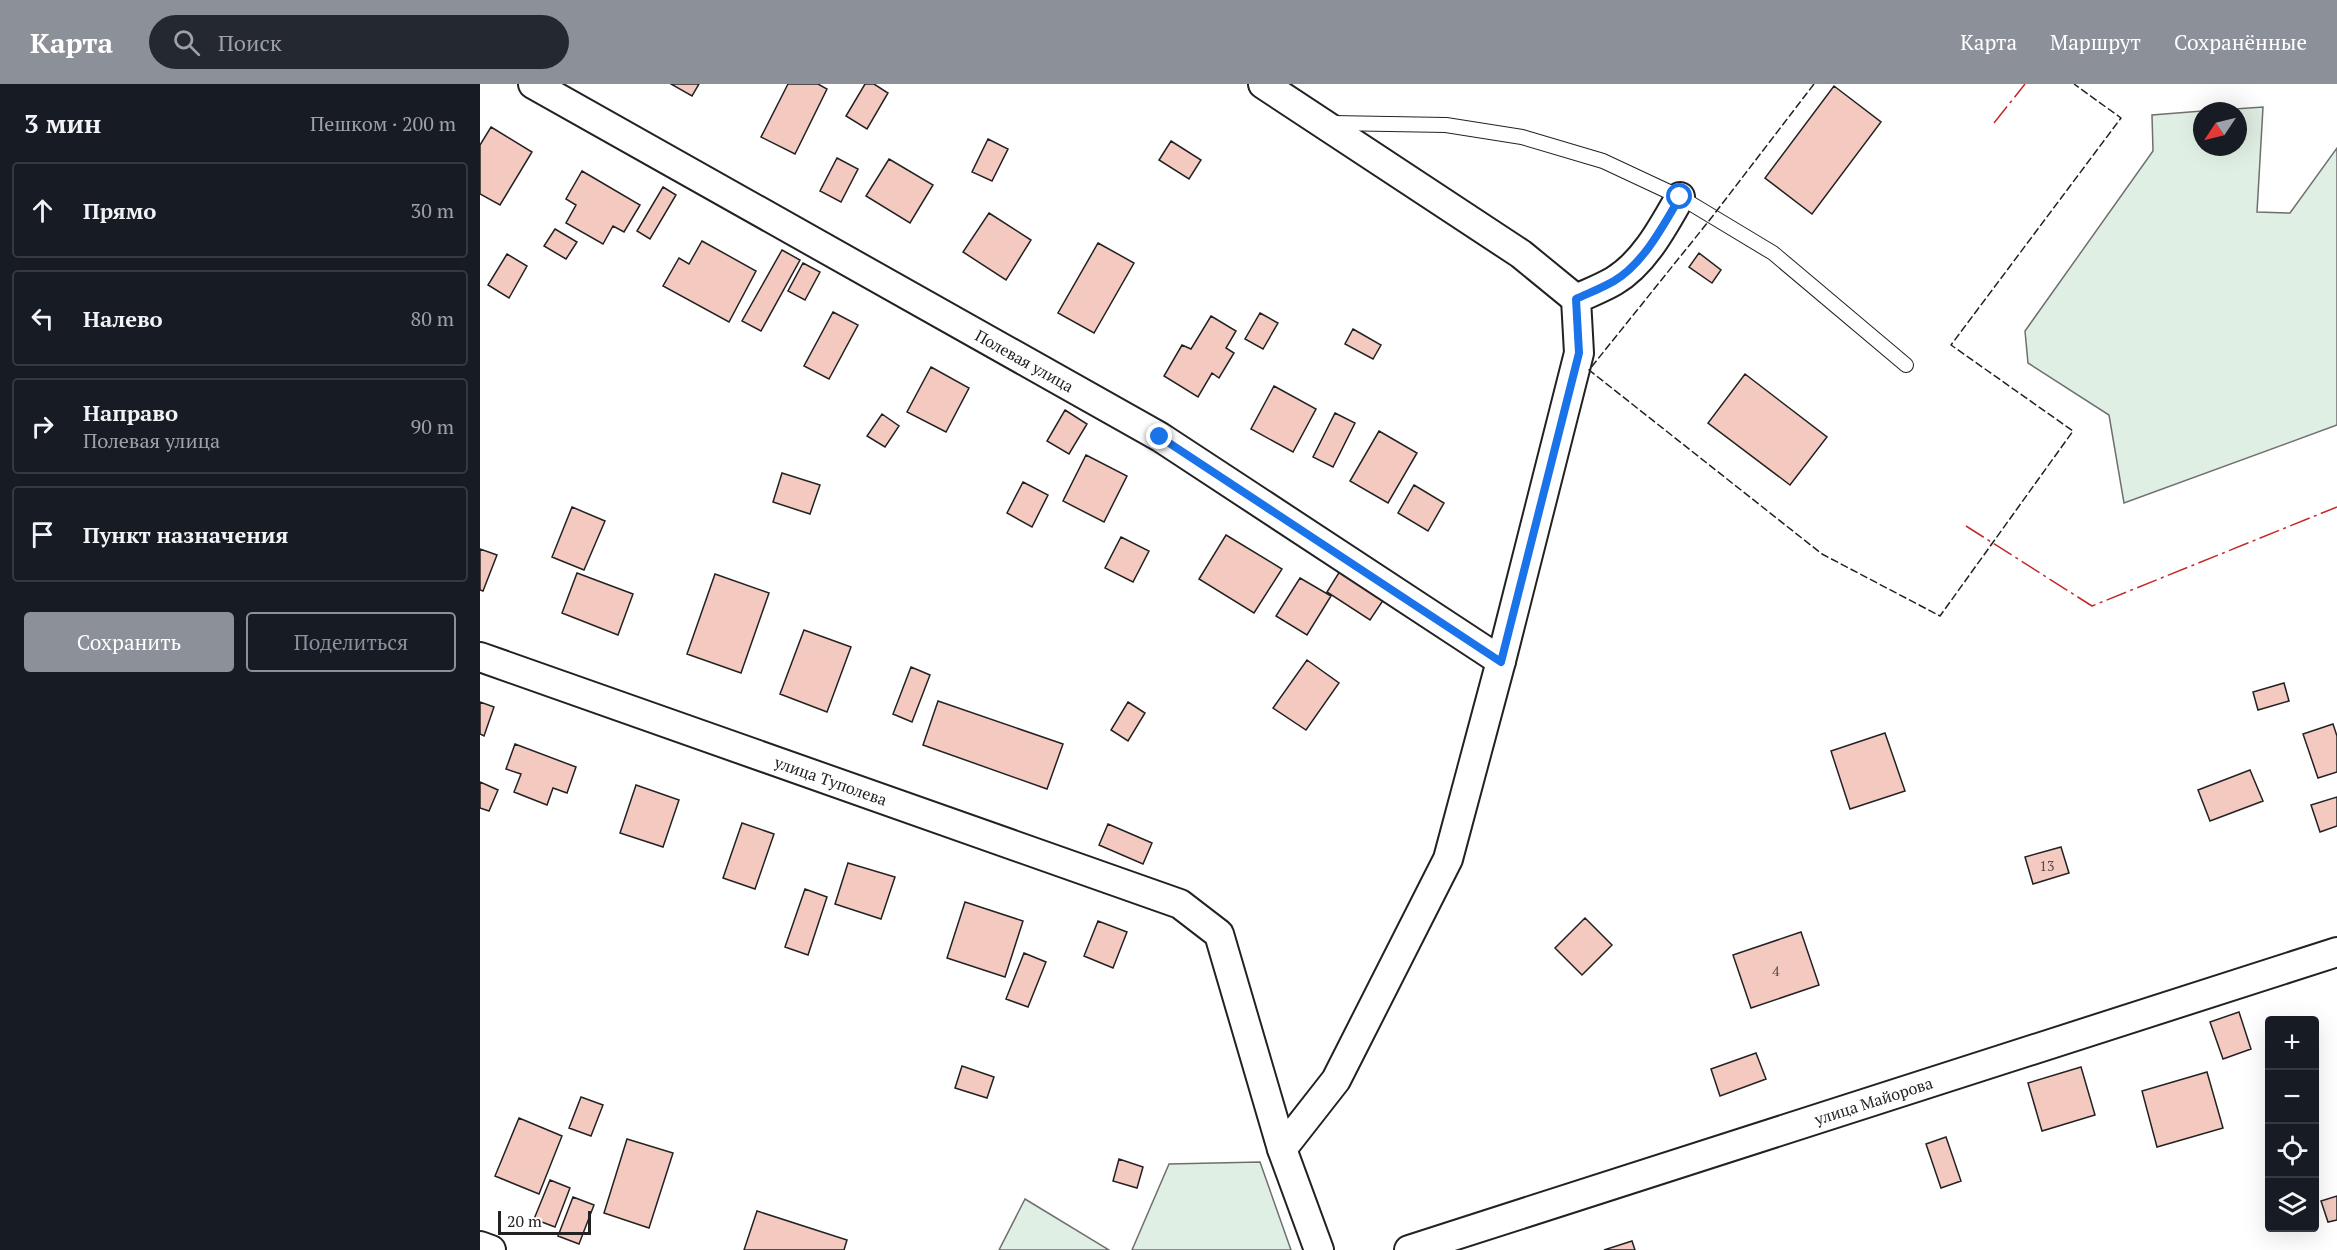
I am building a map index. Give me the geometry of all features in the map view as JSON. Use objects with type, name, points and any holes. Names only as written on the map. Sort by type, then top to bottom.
[{"type":"street","name":"Полевая улица","points":[[533,84],[1160,437],[1501,662]]},
{"type":"street","points":[[1263,84],[1521,254],[1576,299],[1579,353],[1501,662],[1448,859],[1336,1080],[1282,1149]]},
{"type":"street","points":[[1576,299],[1616,280],[1631,266],[1656,239],[1680,197]]},
{"type":"street","name":"улица Туполева","points":[[480,657],[1180,904],[1219,934],[1282,1149],[1319,1250]]},
{"type":"street","name":"улица Майорова","points":[[1409,1250],[2337,952]]},
{"type":"street","points":[[480,1246],[491,1250]]},
{"type":"lane","points":[[1323,123],[1446,125],[1521,137],[1603,161],[1680,197],[1773,253],[1906,365]]},
{"type":"green space","points":[[2263,107],[2257,212],[2290,213],[2337,148],[2337,425],[2124,503],[2109,415],[2028,363],[2025,331],[2153,151],[2152,115],[2193,112],[2193,156],[2247,156],[2247,108]]},
{"type":"green space","points":[[1260,1162],[1291,1250],[1132,1250],[1169,1164]]},
{"type":"green space","points":[[1025,1199],[1109,1250],[999,1250]]},
{"type":"building","points":[[671,84],[699,84],[692,96]]},
{"type":"building","points":[[788,84],[818,84],[827,89],[795,154],[761,137]]},
{"type":"building","points":[[865,84],[874,84],[888,93],[867,129],[846,116]]},
{"type":"building","points":[[1834,86],[1881,122],[1812,214],[1765,178]]},
{"type":"building","points":[[491,127],[532,152],[500,205],[480,194],[480,145]]},
{"type":"building","points":[[988,139],[1008,149],[992,181],[972,172]]},
{"type":"building","points":[[1171,141],[1201,160],[1189,179],[1159,160]]},
{"type":"building","points":[[837,158],[858,169],[841,202],[820,191]]},
{"type":"building","points":[[889,159],[933,185],[910,223],[866,196]]},
{"type":"building","points":[[582,171],[640,205],[624,232],[613,226],[603,244],[566,223],[576,205],[566,199]]},
{"type":"building","points":[[663,187],[676,195],[650,239],[637,231]]},
{"type":"building","points":[[989,213],[1031,240],[1006,280],[963,252]]},
{"type":"building","points":[[555,229],[577,242],[566,259],[544,246]]},
{"type":"building","points":[[702,241],[756,271],[729,322],[663,286],[679,258],[689,264]]},
{"type":"building","points":[[1098,243],[1134,263],[1094,333],[1058,313]]},
{"type":"building","points":[[782,250],[800,260],[761,331],[742,321]]},
{"type":"building","points":[[1699,253],[1721,270],[1712,283],[1689,267]]},
{"type":"building","points":[[507,254],[527,266],[509,298],[488,285]]},
{"type":"building","points":[[803,263],[820,272],[805,300],[788,291]]},
{"type":"building","points":[[833,312],[858,325],[829,379],[804,366]]},
{"type":"building","points":[[1260,313],[1278,323],[1263,349],[1245,339]]},
{"type":"building","points":[[1211,316],[1236,331],[1226,348],[1234,353],[1219,378],[1212,373],[1198,397],[1164,376],[1182,345],[1191,349]]},
{"type":"building","points":[[1353,329],[1381,345],[1373,359],[1345,344]]},
{"type":"building","points":[[931,367],[969,388],[946,432],[907,412]]},
{"type":"building","points":[[1745,374],[1827,437],[1790,485],[1708,423]]},
{"type":"building","points":[[1274,386],[1316,409],[1293,452],[1251,429]]},
{"type":"building","points":[[1065,410],[1087,424],[1069,454],[1047,441]]},
{"type":"building","points":[[1335,413],[1355,423],[1333,467],[1313,457]]},
{"type":"building","points":[[882,414],[899,426],[885,447],[867,436]]},
{"type":"building","points":[[1379,431],[1417,453],[1388,503],[1350,481]]},
{"type":"building","points":[[1086,455],[1127,476],[1104,522],[1063,501]]},
{"type":"building","points":[[782,473],[820,485],[810,514],[773,502]]},
{"type":"building","points":[[1023,482],[1048,495],[1032,527],[1007,513]]},
{"type":"building","points":[[1414,485],[1444,503],[1428,531],[1398,513]]},
{"type":"building","points":[[572,507],[605,521],[584,570],[552,557]]},
{"type":"building","points":[[1226,535],[1282,569],[1254,613],[1199,579]]},
{"type":"building","points":[[1121,537],[1149,551],[1133,582],[1105,568]]},
{"type":"building","points":[[480,549],[497,555],[483,591],[480,590]]},
{"type":"building","points":[[1340,571],[1384,599],[1370,620],[1327,592]]},
{"type":"building","points":[[577,573],[633,594],[618,635],[562,613]]},
{"type":"building","points":[[715,574],[769,593],[741,673],[687,654]]},
{"type":"building","points":[[1300,578],[1331,596],[1307,635],[1276,616]]},
{"type":"building","points":[[804,630],[851,647],[827,712],[780,694]]},
{"type":"building","points":[[1307,660],[1339,683],[1306,730],[1273,708]]},
{"type":"building","points":[[911,667],[930,675],[912,722],[893,714]]},
{"type":"building","points":[[2284,683],[2289,701],[2258,710],[2253,692]]},
{"type":"building","points":[[938,701],[1063,744],[1047,789],[923,745]]},
{"type":"building","points":[[480,702],[494,707],[484,736],[480,734]]},
{"type":"building","points":[[1128,702],[1145,713],[1128,741],[1111,730]]},
{"type":"building","points":[[2333,724],[2337,736],[2337,772],[2318,778],[2303,734]]},
{"type":"building","points":[[1885,733],[1905,791],[1850,809],[1831,751]]},
{"type":"building","points":[[515,744],[576,767],[567,793],[553,788],[547,805],[514,792],[521,774],[506,769]]},
{"type":"building","points":[[2250,770],[2263,801],[2210,821],[2198,790]]},
{"type":"building","points":[[480,782],[498,790],[489,811],[480,808]]},
{"type":"building","points":[[636,785],[679,800],[663,847],[620,833]]},
{"type":"building","points":[[2337,797],[2337,826],[2320,832],[2311,805]]},
{"type":"building","points":[[742,823],[774,834],[755,889],[723,878]]},
{"type":"building","points":[[1108,824],[1152,843],[1143,864],[1099,845]]},
{"type":"building","points":[[2061,847],[2069,873],[2033,884],[2025,857]]},
{"type":"building","points":[[848,863],[895,877],[881,919],[835,904]]},
{"type":"building","points":[[805,889],[827,897],[808,955],[785,947]]},
{"type":"building","points":[[965,902],[1023,921],[1005,977],[947,958]]},
{"type":"building","points":[[1585,918],[1612,945],[1582,975],[1555,948]]},
{"type":"building","points":[[1098,921],[1127,932],[1113,968],[1084,956]]},
{"type":"building","points":[[1801,932],[1819,985],[1751,1008],[1733,955]]},
{"type":"building","points":[[1024,953],[1046,962],[1028,1007],[1006,999]]},
{"type":"building","points":[[2239,1012],[2251,1049],[2223,1059],[2210,1022]]},
{"type":"building","points":[[1756,1053],[1766,1079],[1720,1096],[1711,1069]]},
{"type":"building","points":[[962,1066],[994,1077],[987,1098],[955,1088]]},
{"type":"building","points":[[2081,1067],[2095,1115],[2042,1131],[2028,1083]]},
{"type":"building","points":[[2207,1072],[2223,1128],[2157,1147],[2142,1091]]},
{"type":"building","points":[[581,1097],[603,1105],[591,1136],[569,1128]]},
{"type":"building","points":[[519,1118],[562,1136],[539,1194],[495,1176]]},
{"type":"building","points":[[1946,1137],[1961,1181],[1941,1188],[1926,1144]]},
{"type":"building","points":[[627,1139],[673,1153],[649,1228],[604,1213]]},
{"type":"building","points":[[1119,1159],[1143,1167],[1137,1188],[1113,1181]]},
{"type":"building","points":[[550,1180],[570,1188],[555,1227],[534,1219]]},
{"type":"building","points":[[2337,1196],[2337,1220],[2328,1222],[2321,1201]]},
{"type":"building","points":[[573,1197],[594,1205],[579,1244],[558,1236]]},
{"type":"building","points":[[757,1211],[847,1240],[844,1250],[744,1250]]},
{"type":"building","points":[[1632,1241],[1635,1250],[1604,1250]]},
{"type":"fence","points":[[1814,84],[1712,217],[1589,370],[1822,554],[1940,616],[2073,431],[1951,345],[2121,118],[2074,84]]},
{"type":"power","points":[[1994,123],[2025,84]]},
{"type":"power","points":[[1966,526],[2092,606],[2337,507]]},
{"type":"route","points":[[1160,437],[1501,662],[1579,353],[1576,299],[1616,280],[1631,266],[1656,239],[1680,197]]}]
